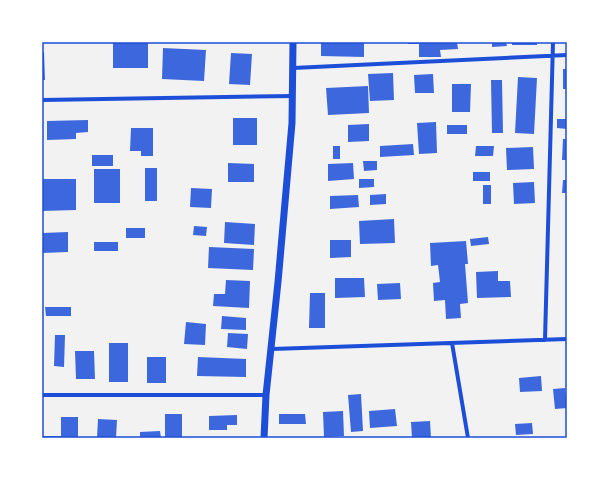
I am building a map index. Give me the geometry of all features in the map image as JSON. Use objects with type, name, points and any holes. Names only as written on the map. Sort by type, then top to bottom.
[{"type":"street","points":[[264,438],[266,395],[272,349],[291,131],[293,96],[293,42]]},
{"type":"street","points":[[545,340],[553,42]]},
{"type":"street","points":[[293,68],[567,55]]},
{"type":"street","points":[[42,100],[293,96]]},
{"type":"street","points":[[272,349],[567,339]]},
{"type":"street","points":[[452,343],[468,438]]},
{"type":"street","points":[[42,395],[266,395]]},
{"type":"building","points":[[113,42],[148,42],[148,68],[113,68]]},
{"type":"building","points":[[321,42],[364,42],[364,57],[321,56]]},
{"type":"building","points":[[408,42],[457,42],[458,49],[440,50],[441,57],[419,57],[419,44],[408,44]]},
{"type":"building","points":[[492,42],[506,42],[507,46],[492,47]]},
{"type":"building","points":[[512,42],[537,42],[537,45],[512,45]]},
{"type":"building","points":[[163,48],[206,50],[204,81],[162,79]]},
{"type":"building","points":[[42,52],[44,52],[45,80],[42,80]]},
{"type":"building","points":[[231,53],[252,54],[250,85],[229,84]]},
{"type":"building","points":[[563,69],[567,69],[567,89],[563,89]]},
{"type":"building","points":[[393,73],[394,100],[370,101],[368,74]]},
{"type":"building","points":[[433,74],[434,93],[415,93],[414,75]]},
{"type":"building","points":[[518,77],[537,78],[534,134],[515,133]]},
{"type":"building","points":[[491,80],[502,80],[503,133],[492,133]]},
{"type":"building","points":[[452,84],[471,84],[470,112],[452,112]]},
{"type":"building","points":[[368,86],[369,113],[328,115],[326,88]]},
{"type":"building","points":[[233,118],[257,118],[257,145],[233,145]]},
{"type":"building","points":[[557,119],[567,119],[567,129],[557,128]]},
{"type":"building","points":[[88,120],[88,132],[76,133],[76,139],[47,140],[47,121]]},
{"type":"building","points":[[436,122],[437,153],[419,154],[417,123]]},
{"type":"building","points":[[369,124],[369,141],[348,142],[348,125]]},
{"type":"building","points":[[447,125],[467,125],[467,134],[447,134]]},
{"type":"building","points":[[131,128],[153,128],[153,156],[141,156],[141,151],[130,151]]},
{"type":"building","points":[[563,139],[567,139],[567,160],[562,160]]},
{"type":"building","points":[[413,144],[414,155],[380,157],[380,146]]},
{"type":"building","points":[[333,146],[340,146],[340,159],[333,159]]},
{"type":"building","points":[[476,146],[494,146],[493,156],[475,156]]},
{"type":"building","points":[[533,147],[534,169],[507,170],[506,148]]},
{"type":"building","points":[[92,155],[113,155],[113,166],[92,166]]},
{"type":"building","points":[[363,161],[377,161],[377,170],[364,171]]},
{"type":"building","points":[[228,163],[254,164],[254,182],[228,182]]},
{"type":"building","points":[[353,163],[354,179],[328,181],[328,164]]},
{"type":"building","points":[[145,168],[157,168],[157,201],[145,201]]},
{"type":"building","points":[[94,169],[120,169],[120,203],[94,203]]},
{"type":"building","points":[[473,172],[490,172],[490,181],[473,181]]},
{"type":"building","points":[[42,179],[76,179],[76,210],[42,211]]},
{"type":"building","points":[[359,179],[374,179],[374,187],[359,188]]},
{"type":"building","points":[[563,180],[567,180],[567,193],[562,193]]},
{"type":"building","points":[[534,182],[535,203],[514,204],[513,183]]},
{"type":"building","points":[[483,185],[491,185],[491,204],[483,204]]},
{"type":"building","points":[[191,188],[212,189],[211,208],[190,207]]},
{"type":"building","points":[[386,194],[386,204],[370,205],[370,195]]},
{"type":"building","points":[[358,195],[359,207],[330,209],[330,196]]},
{"type":"building","points":[[394,219],[395,243],[360,244],[359,221]]},
{"type":"building","points":[[225,222],[255,224],[254,245],[224,243]]},
{"type":"building","points":[[194,226],[207,227],[206,236],[193,235]]},
{"type":"building","points":[[126,228],[145,228],[145,238],[126,238]]},
{"type":"building","points":[[68,232],[68,252],[42,253],[42,233]]},
{"type":"building","points":[[488,237],[489,244],[471,246],[470,239]]},
{"type":"building","points":[[330,240],[351,240],[351,257],[330,258]]},
{"type":"building","points":[[466,241],[468,264],[465,264],[468,303],[460,304],[461,318],[446,319],[445,300],[434,301],[433,283],[440,282],[438,265],[431,266],[430,243]]},
{"type":"building","points":[[94,242],[118,242],[118,251],[94,251]]},
{"type":"building","points":[[209,247],[254,249],[253,270],[208,268]]},
{"type":"building","points":[[498,271],[498,281],[510,281],[511,297],[477,298],[476,272]]},
{"type":"building","points":[[335,278],[364,278],[365,297],[335,298]]},
{"type":"building","points":[[226,280],[250,281],[249,308],[213,306],[214,294],[225,294]]},
{"type":"building","points":[[400,283],[401,299],[378,300],[377,284]]},
{"type":"building","points":[[310,293],[325,293],[325,328],[309,328]]},
{"type":"building","points":[[45,307],[71,307],[71,316],[46,316]]},
{"type":"building","points":[[222,316],[246,318],[246,330],[221,329]]},
{"type":"building","points":[[186,322],[206,324],[205,345],[184,344]]},
{"type":"building","points":[[228,333],[248,334],[247,349],[227,347]]},
{"type":"building","points":[[55,335],[65,335],[64,367],[54,366]]},
{"type":"building","points":[[109,343],[128,343],[128,382],[109,382]]},
{"type":"building","points":[[75,351],[94,351],[95,379],[76,379]]},
{"type":"building","points":[[147,357],[166,357],[166,383],[147,383]]},
{"type":"building","points":[[198,357],[246,359],[246,377],[197,376]]},
{"type":"building","points":[[541,376],[542,391],[520,392],[519,378]]},
{"type":"building","points":[[565,388],[567,408],[555,409],[553,389]]},
{"type":"building","points":[[361,394],[363,431],[351,432],[348,395]]},
{"type":"building","points":[[395,409],[397,426],[370,428],[369,411]]},
{"type":"building","points":[[343,411],[344,436],[324,437],[323,412]]},
{"type":"building","points":[[165,414],[182,414],[182,438],[165,438]]},
{"type":"building","points":[[279,414],[305,414],[306,424],[279,424]]},
{"type":"building","points":[[237,415],[237,425],[227,425],[227,430],[209,430],[209,416]]},
{"type":"building","points":[[61,417],[78,417],[78,438],[42,438],[42,436],[61,436]]},
{"type":"building","points":[[98,419],[117,420],[116,438],[97,438]]},
{"type":"building","points":[[430,421],[431,438],[412,438],[411,422]]},
{"type":"building","points":[[532,423],[533,434],[516,435],[515,424]]},
{"type":"building","points":[[160,431],[161,438],[140,438],[140,432]]}]
